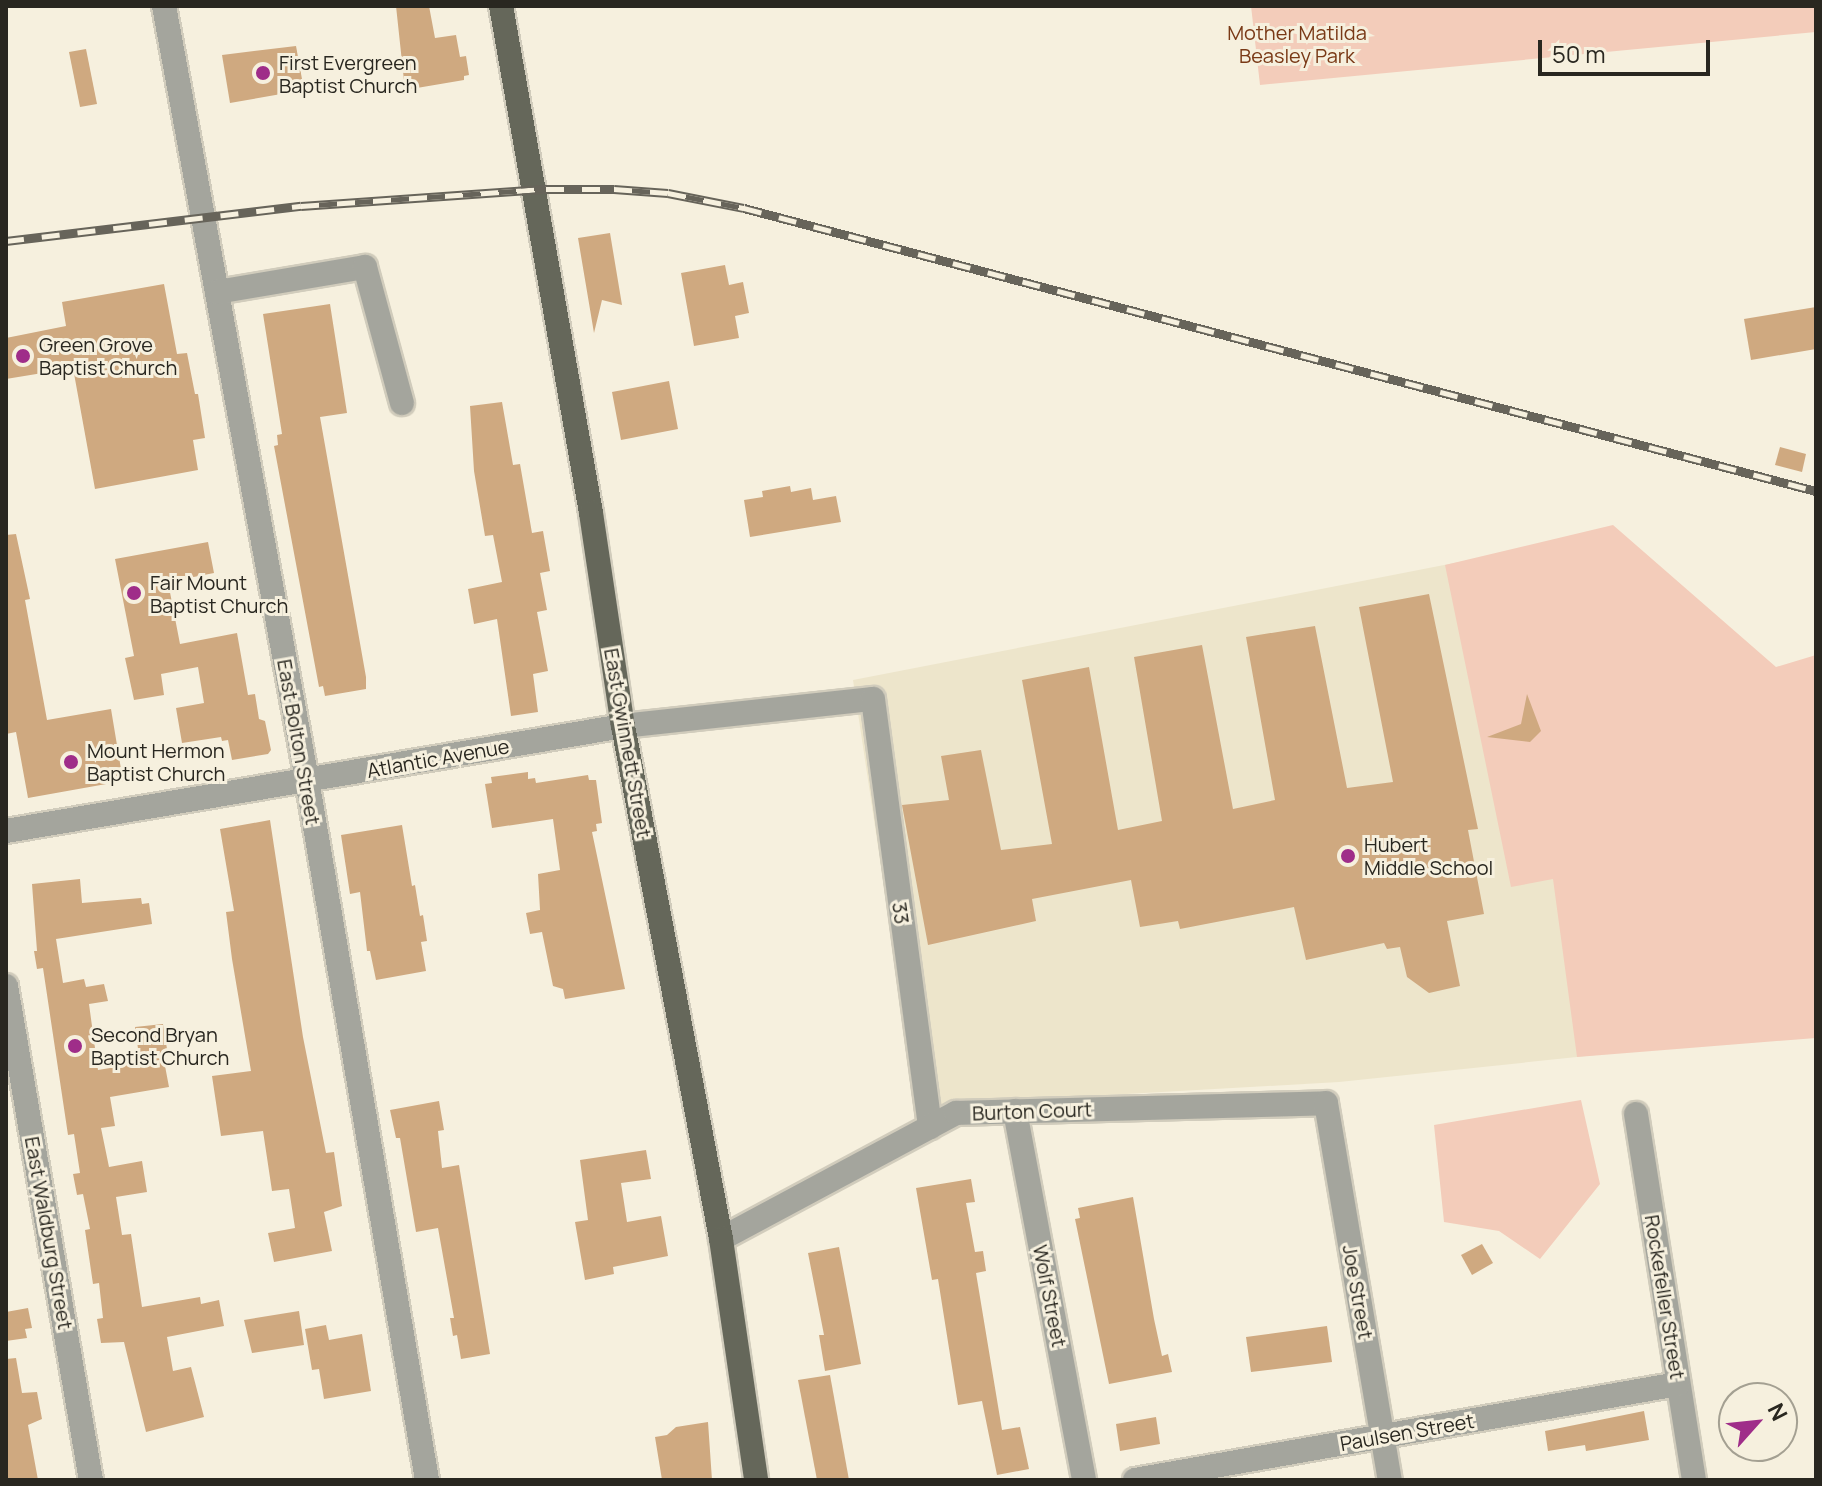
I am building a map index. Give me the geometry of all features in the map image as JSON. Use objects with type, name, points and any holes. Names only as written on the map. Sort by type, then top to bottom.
[{"type":"main road","name":"East Gwinnett Street","points":[[501,6],[591,513],[623,726],[721,1239],[756,1480]]},
{"type":"street","name":"East Bolton Street","points":[[164,6],[307,780],[427,1480]]},
{"type":"street","points":[[217,292],[365,267],[402,403]]},
{"type":"street","name":"Atlantic Avenue","points":[[6,831],[623,726],[873,699]]},
{"type":"street","name":"33","points":[[873,699],[930,1127]]},
{"type":"street","name":"East Waldburg Street","points":[[6,986],[91,1480]]},
{"type":"street","name":"Burton Court","points":[[721,1239],[956,1113],[1326,1103]]},
{"type":"street","name":"Joe Street","points":[[1326,1103],[1390,1480]]},
{"type":"street","name":"Wolf Street","points":[[1015,1111],[1084,1480]]},
{"type":"street","name":"Rockefeller Street","points":[[1636,1114],[1694,1480]]},
{"type":"street","name":"Paulsen Street","points":[[1135,1480],[1678,1384]]},
{"type":"shaded area","name":"Hubert Middle School","points":[[1614,532],[1816,1032],[1339,1082],[917,1106],[853,680]]},
{"type":"green space","name":"Mother Matilda Beasley Park","points":[[1251,6],[1816,6],[1816,32],[1260,85]]},
{"type":"green space","points":[[1613,525],[1776,667],[1816,655],[1816,1038],[1577,1057],[1553,879],[1511,887],[1445,565]]},
{"type":"green space","points":[[1581,1100],[1600,1184],[1540,1259],[1499,1231],[1444,1222],[1434,1125]]},
{"type":"building","points":[[396,6],[429,6],[435,38],[456,35],[460,57],[466,56],[469,75],[464,76],[464,80],[405,90]]},
{"type":"building","name":"First Evergreen Baptist Church","points":[[296,46],[304,90],[230,103],[222,55]]},
{"type":"building","points":[[86,49],[97,104],[80,107],[69,52]]},
{"type":"building","points":[[610,233],[622,305],[602,300],[594,333],[578,238]]},
{"type":"building","points":[[725,265],[729,285],[743,282],[749,313],[735,316],[739,338],[694,346],[681,273]]},
{"type":"building","points":[[164,284],[177,354],[187,353],[195,394],[198,394],[205,438],[193,440],[198,470],[95,489],[73,368],[6,379],[6,338],[66,326],[62,302]]},
{"type":"building","points":[[330,304],[347,413],[320,417],[366,689],[325,696],[323,686],[319,687],[274,446],[278,445],[277,435],[282,434],[263,314]]},
{"type":"building","points":[[1816,307],[1816,349],[1751,360],[1744,319]]},
{"type":"building","points":[[669,381],[678,429],[621,440],[612,392]]},
{"type":"building","points":[[502,402],[513,465],[520,464],[532,533],[543,531],[550,571],[540,573],[547,610],[537,612],[548,671],[533,674],[538,712],[511,716],[497,619],[474,624],[468,589],[502,582],[493,535],[485,536],[474,471],[470,406]]},
{"type":"building","points":[[1780,447],[1806,454],[1802,472],[1775,465]]},
{"type":"building","points":[[790,486],[791,492],[811,488],[813,500],[836,496],[841,522],[750,537],[744,500],[763,497],[762,491]]},
{"type":"building","points":[[16,534],[30,599],[25,600],[47,720],[111,709],[123,781],[28,798],[16,732],[6,734],[6,535]]},
{"type":"building","points":[[208,542],[214,573],[168,582],[180,644],[237,633],[248,695],[255,694],[259,719],[265,721],[271,750],[268,754],[232,760],[228,740],[222,741],[221,737],[182,743],[176,708],[204,703],[198,667],[161,674],[164,695],[134,700],[125,658],[134,656],[115,559]]},
{"type":"building","name":"Hubert Middle School","points":[[1429,594],[1478,829],[1468,830],[1484,914],[1447,921],[1460,986],[1429,993],[1407,977],[1400,947],[1387,949],[1384,943],[1306,960],[1294,907],[1180,929],[1178,921],[1140,927],[1131,880],[1032,899],[1036,921],[928,945],[902,805],[949,800],[941,756],[981,750],[1001,850],[1052,844],[1022,680],[1089,667],[1118,830],[1162,821],[1134,657],[1202,645],[1233,809],[1275,800],[1246,637],[1315,626],[1347,788],[1393,782],[1359,607]]},
{"type":"building","points":[[1527,694],[1541,731],[1530,742],[1487,737],[1521,724]]},
{"type":"building","points":[[528,772],[528,779],[535,778],[536,783],[588,775],[589,780],[596,780],[602,823],[596,824],[597,831],[592,832],[625,989],[565,999],[563,989],[553,986],[542,932],[530,934],[526,913],[540,910],[538,874],[560,870],[553,819],[492,828],[485,784],[492,783],[491,777]]},
{"type":"building","points":[[270,820],[303,1037],[326,1153],[334,1152],[342,1206],[324,1212],[332,1251],[274,1262],[268,1233],[295,1228],[289,1189],[272,1191],[263,1131],[221,1136],[212,1076],[251,1071],[232,959],[226,912],[234,911],[220,829]]},
{"type":"building","points":[[402,825],[412,886],[415,885],[420,916],[423,915],[427,941],[421,942],[426,971],[376,980],[370,951],[367,951],[360,892],[350,894],[341,835]]},
{"type":"building","points":[[80,879],[82,903],[141,898],[142,904],[149,903],[152,924],[56,939],[63,983],[84,979],[86,987],[104,984],[108,1001],[89,1004],[98,1070],[140,1063],[135,1027],[163,1024],[167,1049],[162,1050],[169,1087],[110,1097],[115,1126],[101,1128],[109,1167],[142,1161],[147,1192],[116,1197],[122,1235],[131,1234],[142,1307],[200,1297],[201,1304],[219,1300],[224,1326],[167,1337],[173,1371],[191,1367],[204,1417],[146,1432],[124,1342],[101,1343],[97,1319],[103,1318],[99,1283],[93,1284],[85,1230],[90,1229],[83,1194],[77,1195],[73,1174],[80,1173],[74,1134],[68,1135],[43,968],[37,969],[34,951],[37,951],[32,884]]},
{"type":"building","points":[[439,1101],[444,1130],[438,1131],[442,1168],[459,1165],[490,1354],[461,1359],[457,1335],[453,1336],[450,1318],[454,1318],[438,1228],[416,1232],[400,1138],[396,1138],[390,1110]]},
{"type":"building","points":[[646,1150],[651,1179],[621,1183],[627,1222],[661,1216],[668,1256],[613,1267],[614,1274],[585,1280],[575,1222],[588,1220],[580,1160]]},
{"type":"building","points":[[971,1179],[975,1202],[966,1203],[975,1252],[983,1251],[986,1271],[976,1273],[1002,1430],[1020,1427],[1029,1469],[997,1475],[982,1401],[958,1405],[938,1279],[932,1280],[916,1188]]},
{"type":"building","points":[[1133,1197],[1162,1356],[1168,1354],[1172,1372],[1109,1384],[1075,1219],[1080,1218],[1078,1208]]},
{"type":"building","points":[[1482,1244],[1493,1263],[1472,1275],[1461,1255]]},
{"type":"building","points":[[839,1247],[861,1364],[825,1371],[819,1335],[824,1335],[808,1253]]},
{"type":"building","points":[[28,1308],[32,1328],[25,1329],[27,1338],[6,1341],[6,1312]]},
{"type":"building","points":[[299,1311],[304,1345],[252,1353],[244,1320]]},
{"type":"building","points":[[326,1325],[329,1340],[362,1334],[371,1391],[324,1399],[319,1369],[312,1370],[305,1329]]},
{"type":"building","points":[[1327,1326],[1332,1362],[1251,1372],[1246,1337]]},
{"type":"building","points":[[16,1358],[22,1393],[37,1392],[42,1419],[28,1425],[38,1480],[6,1480],[6,1359]]},
{"type":"building","points":[[830,1375],[849,1480],[817,1480],[798,1380]]},
{"type":"building","points":[[1644,1411],[1649,1440],[1586,1451],[1585,1445],[1548,1451],[1545,1431]]},
{"type":"building","points":[[1156,1417],[1160,1444],[1120,1451],[1116,1424]]},
{"type":"building","points":[[708,1422],[712,1480],[662,1480],[655,1437],[667,1435],[676,1427]]},
{"type":"railway","points":[[6,241],[301,206],[546,189],[668,193],[744,208],[1816,491]]},
{"type":"place","name":"First Evergreen Baptist Church","points":[[263,73]]},
{"type":"place","name":"Green Grove Baptist Church","points":[[23,356]]},
{"type":"place","name":"Fair Mount Baptist Church","points":[[134,593]]},
{"type":"place","name":"Mount Hermon Baptist Church","points":[[71,762]]},
{"type":"place","name":"Hubert Middle School","points":[[1348,856]]},
{"type":"place","name":"Second Bryan Baptist Church","points":[[75,1046]]}]
